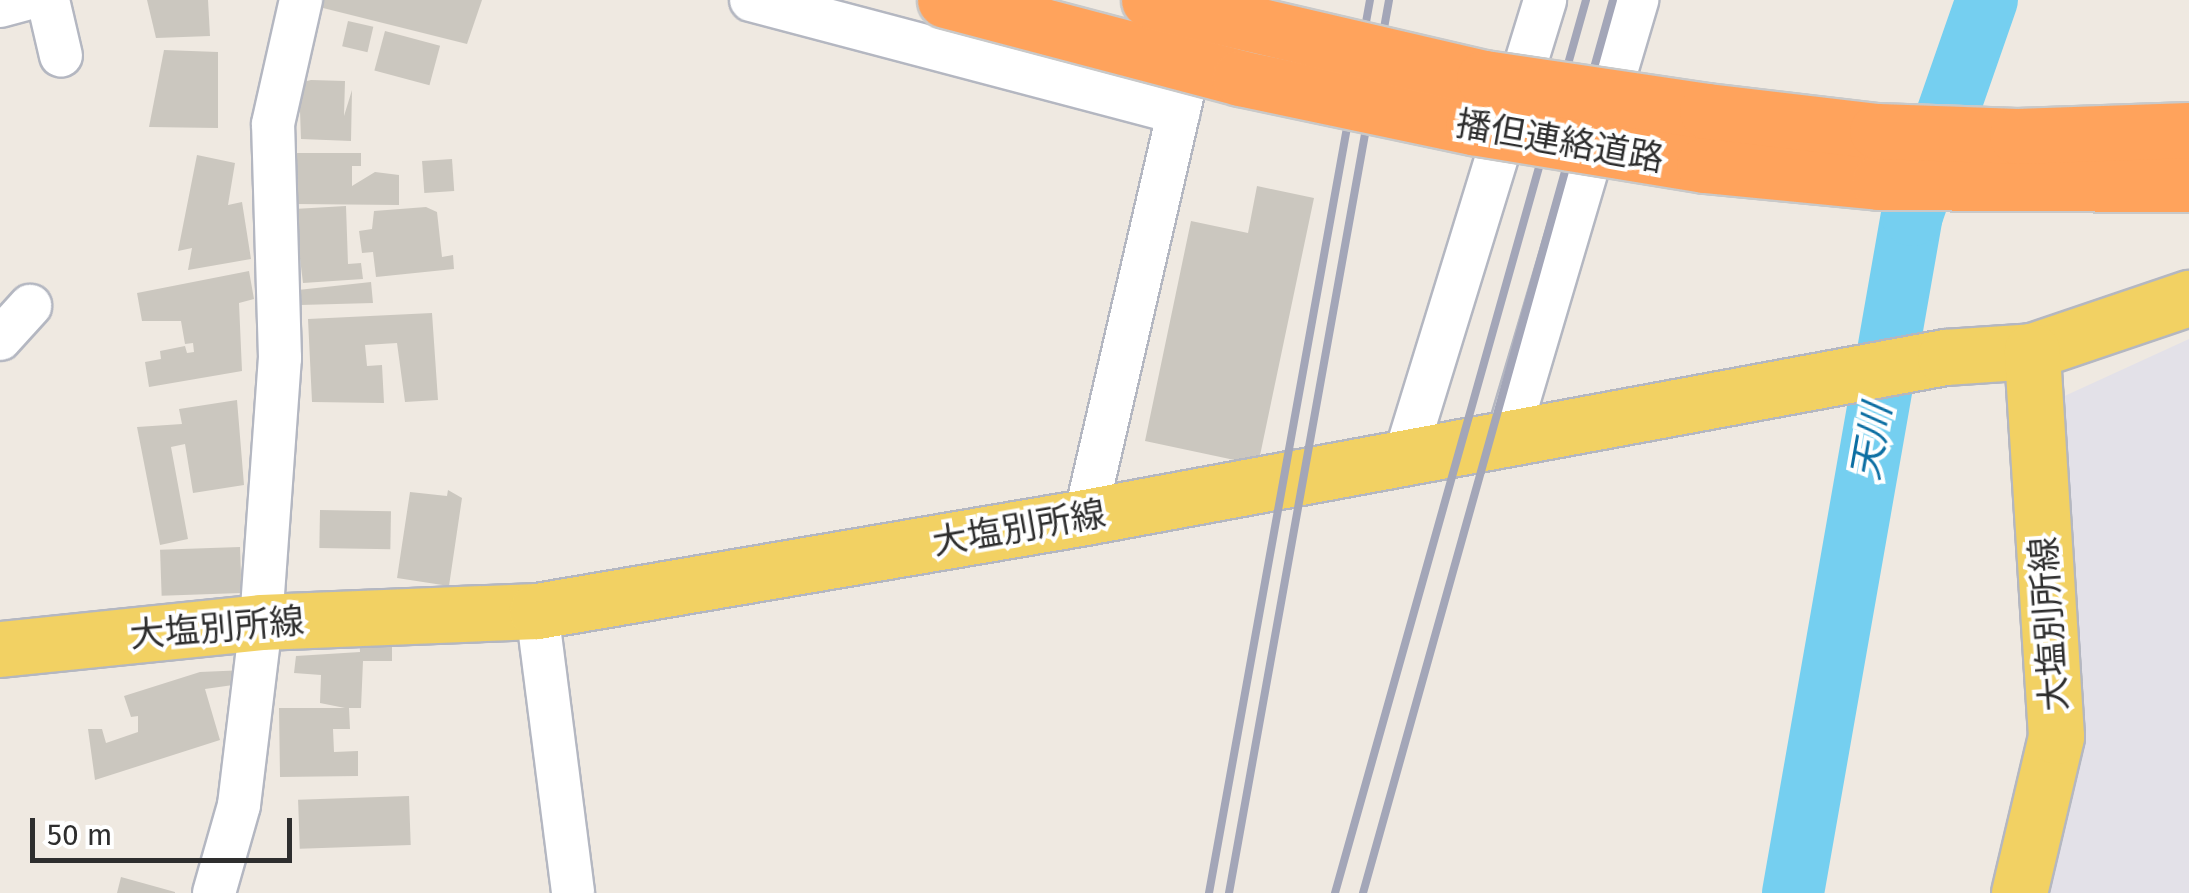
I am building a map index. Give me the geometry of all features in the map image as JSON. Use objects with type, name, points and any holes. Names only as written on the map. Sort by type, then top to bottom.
[{"type":"highway","name":"播但連絡道路","points":[[945,0],[1260,82],[1473,127],[1704,165],[1917,184],[2189,184]]},
{"type":"highway","name":"播但連絡道路","points":[[1148,0],[1484,78],[1707,111],[1877,131],[2017,136],[2189,130]]},
{"type":"main road","name":"大塩別所線","points":[[0,648],[261,622],[537,611],[1085,517],[1945,357],[2032,351],[2189,298]]},
{"type":"main road","name":"大塩別所線","points":[[2019,893],[2056,736],[2032,351]]},
{"type":"street","points":[[0,6],[23,0]]},
{"type":"street","points":[[48,0],[61,56]]},
{"type":"street","points":[[214,893],[239,805],[261,622],[280,358],[273,124],[301,0]]},
{"type":"street","points":[[751,0],[1178,113]]},
{"type":"street","points":[[1085,517],[1204,0]]},
{"type":"street","points":[[1404,459],[1545,0]]},
{"type":"street","points":[[1507,440],[1638,0]]},
{"type":"street","points":[[0,340],[30,306]]},
{"type":"street","points":[[537,611],[573,893]]},
{"type":"shaded area","points":[[2189,339],[2189,893],[2045,893],[2058,399]]},
{"type":"building","points":[[147,0],[208,0],[210,36],[156,38]]},
{"type":"building","points":[[316,0],[482,0],[467,44],[315,6]]},
{"type":"building","points":[[348,21],[373,27],[367,52],[342,46]]},
{"type":"building","points":[[385,31],[440,46],[429,85],[374,71]]},
{"type":"building","points":[[164,50],[218,52],[218,128],[149,127]]},
{"type":"building","points":[[345,81],[344,116],[352,90],[351,141],[301,139],[299,83]]},
{"type":"building","points":[[292,153],[361,153],[361,166],[352,166],[352,186],[375,172],[399,175],[399,205],[296,204]]},
{"type":"building","points":[[197,155],[235,163],[228,205],[242,202],[251,259],[188,270],[192,248],[178,251]]},
{"type":"building","points":[[452,159],[454,191],[424,193],[422,161]]},
{"type":"building","points":[[1257,186],[1314,198],[1258,465],[1145,441],[1191,221],[1248,233]]},
{"type":"building","points":[[346,206],[348,264],[361,263],[363,279],[303,283],[294,209]]},
{"type":"building","points":[[426,207],[437,212],[442,257],[453,255],[454,269],[376,277],[373,252],[362,253],[359,231],[372,229],[374,211]]},
{"type":"building","points":[[249,271],[254,299],[239,303],[242,371],[149,387],[145,362],[161,359],[160,351],[185,346],[187,353],[194,352],[193,343],[185,344],[181,321],[142,321],[137,293]]},
{"type":"building","points":[[371,282],[373,303],[300,305],[298,290]]},
{"type":"building","points":[[432,313],[438,400],[405,402],[397,343],[365,345],[367,366],[382,365],[384,403],[312,402],[308,319]]},
{"type":"building","points":[[237,400],[244,485],[193,493],[185,444],[171,447],[188,539],[160,545],[137,427],[182,424],[179,409]]},
{"type":"building","points":[[448,490],[462,498],[449,586],[397,578],[410,492],[447,496]]},
{"type":"building","points":[[320,510],[391,511],[390,549],[319,548]]},
{"type":"building","points":[[240,547],[242,593],[162,596],[160,550]]},
{"type":"building","points":[[392,626],[392,661],[363,661],[361,708],[349,708],[350,729],[333,729],[334,752],[358,751],[358,776],[280,777],[279,708],[345,708],[320,703],[321,675],[294,673],[296,656],[360,652],[359,632]]},
{"type":"building","points":[[246,670],[247,683],[205,689],[220,740],[95,780],[88,729],[102,729],[106,743],[138,732],[138,716],[131,717],[124,696],[200,672]]},
{"type":"building","points":[[409,796],[411,845],[300,849],[298,800]]},
{"type":"building","points":[[121,877],[175,892],[175,893],[117,893]]},
{"type":"waterway","name":"天川","points":[[1793,893],[1912,215],[1987,0]]},
{"type":"railway","points":[[1209,893],[1370,0]]},
{"type":"railway","points":[[1229,893],[1389,0]]},
{"type":"railway","points":[[1335,893],[1586,0]]},
{"type":"railway","points":[[1363,893],[1613,0]]}]
